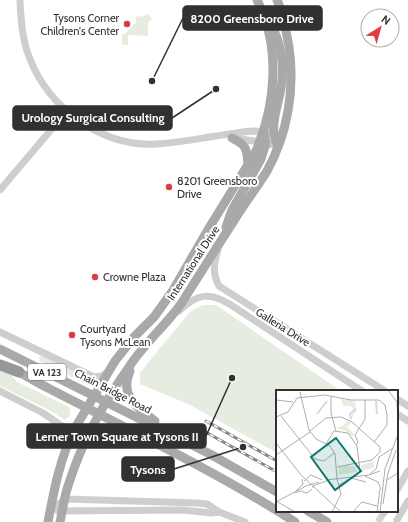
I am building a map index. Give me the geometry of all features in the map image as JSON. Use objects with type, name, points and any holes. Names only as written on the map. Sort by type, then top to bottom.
[{"type":"highway","points":[[0,365],[19,372]]},
{"type":"main road","name":"International Drive","points":[[48,522],[59,471],[72,433],[108,372],[124,349],[154,317],[172,292],[248,164],[263,142],[263,132],[270,105],[273,76],[271,43],[263,13],[257,0]]},
{"type":"main road","name":"International Drive","points":[[60,522],[68,485],[81,450],[100,414],[136,358],[170,320],[267,170],[278,146],[277,136],[288,109],[291,78],[290,58],[282,12],[277,0]]},
{"type":"main road","points":[[280,0],[282,12]]},
{"type":"main road","points":[[263,13],[278,37],[282,63],[282,86],[277,136]]},
{"type":"main road","points":[[232,138],[241,142],[245,146],[248,164]]},
{"type":"main road","points":[[222,239],[232,210],[261,159],[263,142]]},
{"type":"main road","name":"Chain Bridge Road","points":[[0,349],[177,437],[276,491]]},
{"type":"main road","points":[[136,358],[128,374],[127,389],[131,401],[146,415],[177,437]]},
{"type":"main road","name":"VA 123","points":[[0,362],[198,465],[276,510]]},
{"type":"main road","name":"VA 123","points":[[279,512],[295,522]]},
{"type":"main road","points":[[309,512],[323,522]]},
{"type":"main road","points":[[310,512],[327,522]]},
{"type":"street","points":[[20,0],[23,34],[30,60],[36,72],[49,92],[67,111],[83,123],[98,131],[120,140],[153,144],[171,143],[234,132],[263,132],[277,136]]},
{"type":"street","points":[[0,190],[67,111]]},
{"type":"street","points":[[218,136],[263,142],[278,146]]},
{"type":"street","name":"Galleria Drive","points":[[222,239],[213,267],[219,286],[383,390]]},
{"type":"street","name":"Galleria Drive","points":[[170,320],[195,298],[205,296],[217,297],[360,390]]},
{"type":"street","points":[[0,332],[94,377],[102,376],[108,372]]},
{"type":"street","points":[[0,391],[44,413],[72,433]]},
{"type":"street","points":[[398,400],[408,406]]},
{"type":"street","points":[[398,415],[408,420]]},
{"type":"street","points":[[398,488],[408,471]]},
{"type":"street","points":[[50,511],[65,499],[197,503],[207,504],[219,512],[245,522]]},
{"type":"street","points":[[397,520],[408,501]]},
{"type":"street","points":[[50,511],[183,510],[211,513],[219,512]]},
{"type":"shaded area","points":[[148,14],[152,19],[148,23],[148,36],[128,35],[128,45],[122,45],[122,34],[125,34],[136,22],[136,17],[138,15],[142,17]]},
{"type":"shaded area","points":[[203,305],[216,305],[340,390],[276,390],[276,452],[190,405],[140,384],[140,373],[192,310]]},
{"type":"shaded area","points":[[42,355],[82,375],[85,382],[82,382],[40,361],[39,357]]},
{"type":"shaded area","points":[[0,370],[11,375],[17,382],[69,407],[70,413],[68,418],[65,420],[49,410],[0,386]]},
{"type":"tunnel","points":[[378,522],[383,514]]},
{"type":"railway","points":[[206,421],[276,460]]},
{"type":"railway","points":[[202,430],[276,471]]},
{"type":"place","name":"Tysons Corner Children's Center","points":[[127,24]]},
{"type":"place","name":"8200 Greensboro Drive","points":[[152,81]]},
{"type":"place","name":"Urology Surgical Consulting","points":[[216,89]]},
{"type":"place","name":"8201 Greensboro Drive","points":[[169,187]]},
{"type":"place","name":"Crowne Plaza","points":[[95,277]]},
{"type":"place","name":"Courtyard Tysons McLean","points":[[72,335]]},
{"type":"place","name":"Lerner Town Square at Tysons II","points":[[232,378]]},
{"type":"place","name":"Tysons","points":[[243,447]]}]
